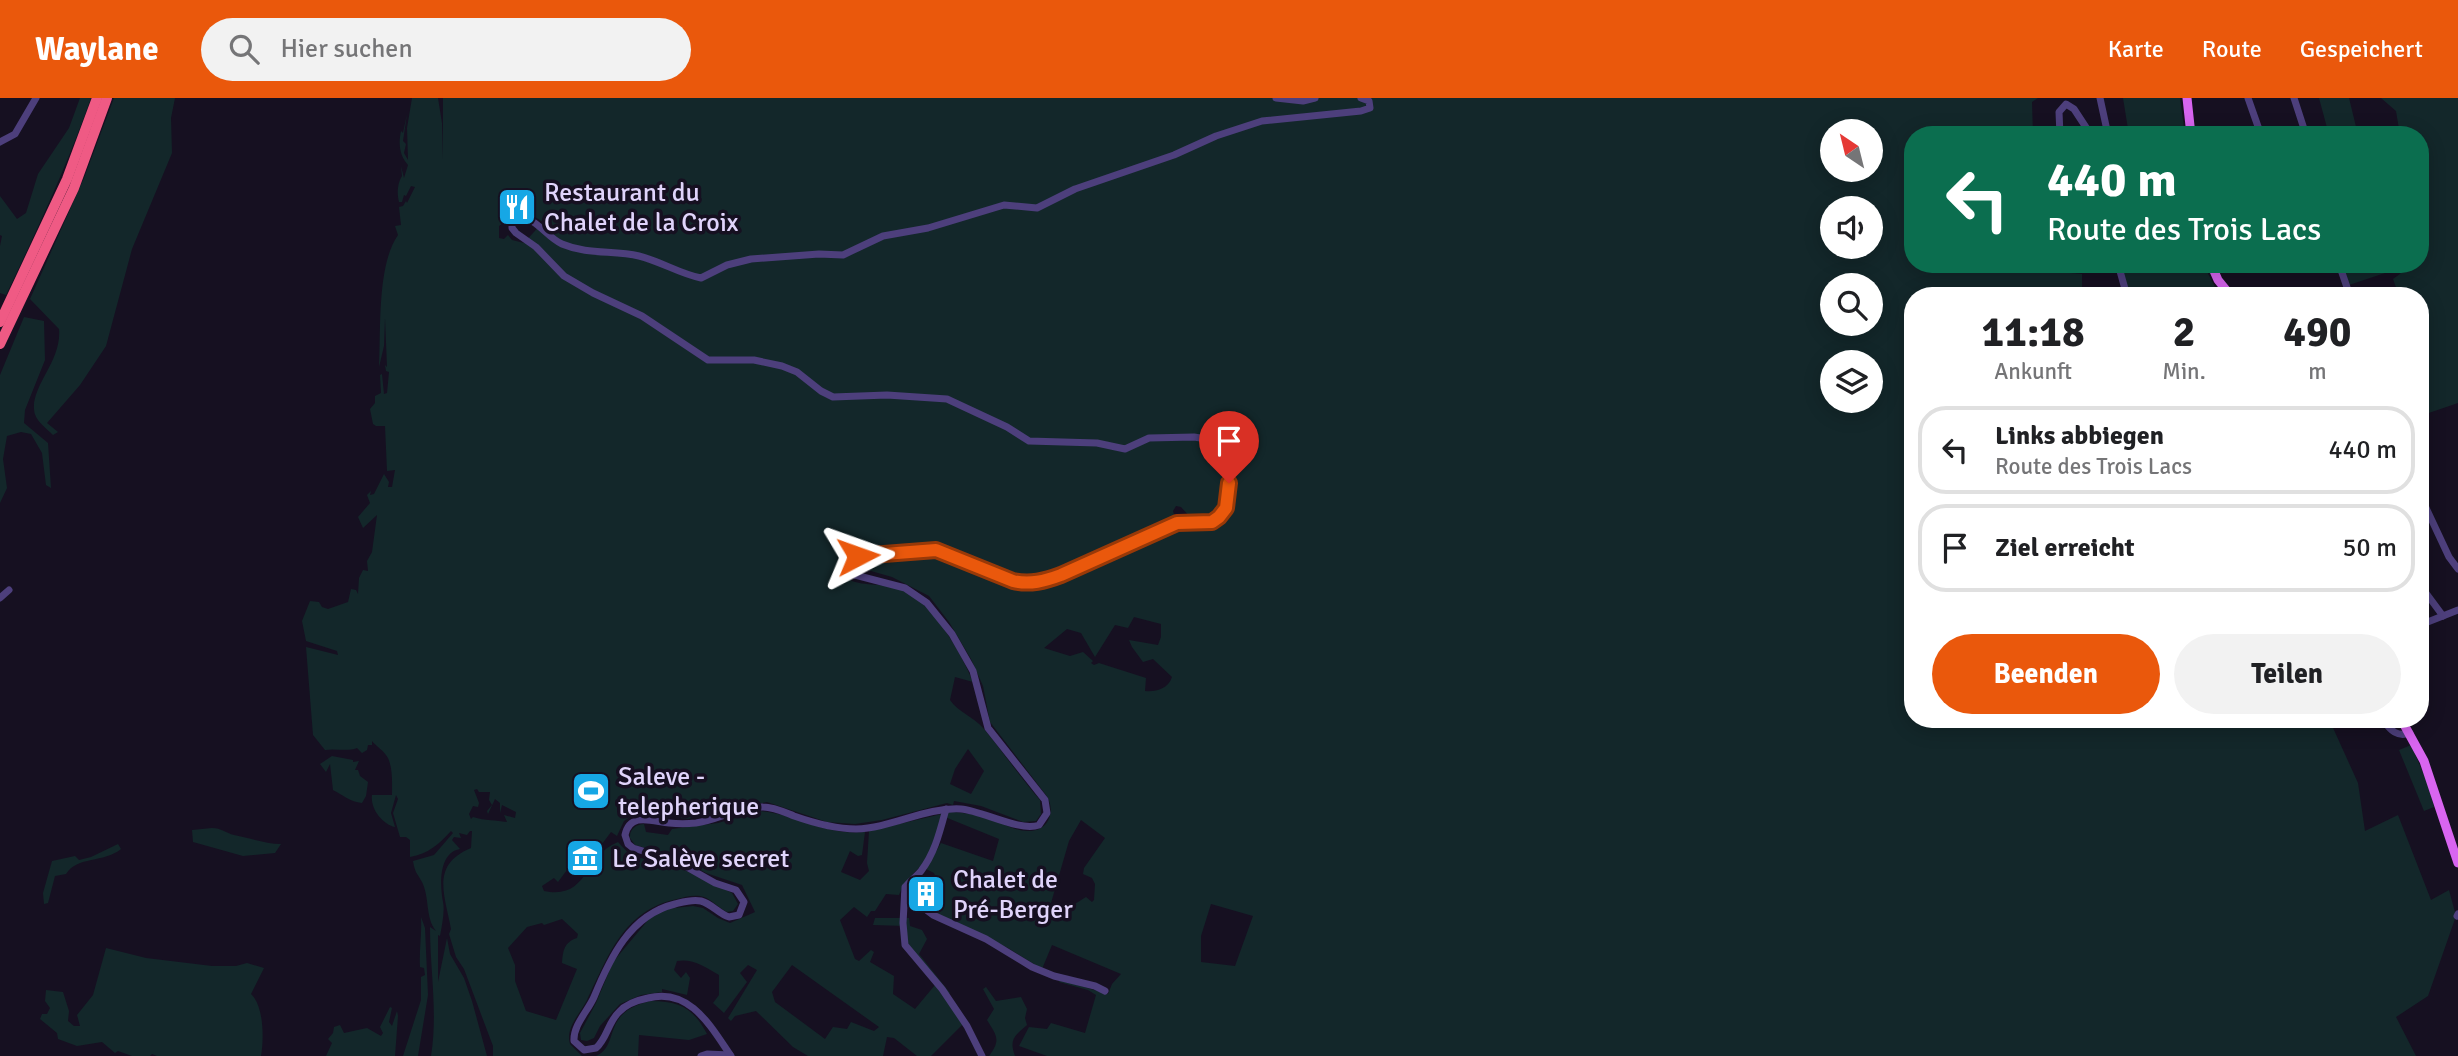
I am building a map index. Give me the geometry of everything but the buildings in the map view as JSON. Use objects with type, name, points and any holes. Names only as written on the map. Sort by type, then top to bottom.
[{"type":"highway","points":[[0,322],[67,179],[97,98]]},
{"type":"highway","points":[[0,344],[74,188],[107,98]]},
{"type":"main road","points":[[2187,98],[2190,126]]},
{"type":"main road","points":[[2407,728],[2428,771],[2458,863]]},
{"type":"street","points":[[0,142],[15,134],[36,98]]},
{"type":"street","points":[[1276,98],[1303,101],[1315,98]]},
{"type":"street","points":[[730,1056],[698,1011],[678,999],[662,996],[634,1002],[619,1011],[612,1019],[603,1042],[596,1048],[584,1050],[574,1041],[576,1028],[592,1003],[612,956],[648,914],[659,908],[690,901],[704,902],[729,917],[739,915],[744,907],[743,897],[736,890],[715,883],[676,861],[633,848],[628,844],[625,835],[630,824],[642,818],[670,823],[695,823],[748,808],[764,807],[829,827],[857,828],[946,809],[974,811],[1030,827],[1043,821],[1047,807],[1042,795],[988,728],[973,671],[934,611],[920,596],[905,588],[855,575],[851,571],[851,564],[855,558],[864,555],[936,550],[994,575],[1033,583],[1061,575],[1177,523],[1208,523],[1219,517],[1226,508],[1229,483],[1226,461],[1217,446],[1207,439],[1149,439],[1125,449],[1097,443],[1030,441],[951,400],[887,395],[836,398],[821,391],[797,372],[782,366],[754,360],[708,360],[642,316],[570,281],[536,247],[516,233],[512,228],[512,221],[519,216],[524,217],[554,240],[571,247],[593,253],[638,256],[703,278],[727,265],[751,259],[843,255],[883,236],[928,228],[1004,205],[1037,208],[1075,189],[1182,153],[1216,136],[1247,125],[1279,118],[1361,111],[1370,107],[1369,101],[1361,98]]},
{"type":"street","points":[[2100,98],[2106,126]]},
{"type":"street","points":[[2248,98],[2258,126]]},
{"type":"street","points":[[2294,98],[2303,126]]},
{"type":"street","points":[[2060,126],[2060,109],[2066,104],[2074,109],[2085,126]]},
{"type":"street","points":[[2429,516],[2449,557],[2458,569]]},
{"type":"street","points":[[0,598],[9,590]]},
{"type":"street","points":[[2429,597],[2443,616]]},
{"type":"street","points":[[2429,621],[2458,610]]},
{"type":"street","points":[[2390,728],[2395,733],[2410,733]]},
{"type":"street","points":[[946,809],[929,858],[919,873],[906,884],[903,923],[905,945],[942,989],[967,1026],[982,1056]]},
{"type":"street","points":[[905,894],[933,915],[996,944],[1032,967],[1105,991]]},
{"type":"street","points":[[701,1056],[730,1056]]},
{"type":"green space","points":[[80,98],[91,98],[72,148],[6,295],[0,293],[0,196],[17,219],[26,213],[38,174],[69,128]]},
{"type":"green space","points":[[114,98],[175,98],[171,118],[172,153],[132,249],[106,346],[80,385],[47,423],[58,432],[53,435],[38,420],[34,409],[37,391],[56,351],[59,329],[30,299],[84,178]]},
{"type":"green space","points":[[412,98],[438,98],[443,160],[443,98],[2038,98],[2032,102],[2033,126],[1904,126],[1904,273],[2070,273],[2082,274],[2082,287],[1904,287],[1904,728],[2333,728],[2358,783],[2365,831],[2398,815],[2431,900],[2449,890],[2456,916],[2428,996],[2396,1017],[2416,1056],[1047,1056],[1019,1046],[1029,1027],[1047,1029],[1051,1023],[1085,1033],[1096,995],[1059,982],[1060,980],[1108,994],[1121,974],[1052,945],[1042,969],[1008,948],[936,913],[908,894],[908,886],[914,880],[918,884],[909,893],[933,907],[943,891],[933,884],[936,878],[934,873],[926,869],[941,843],[993,861],[999,839],[945,817],[947,812],[986,817],[1013,828],[1029,831],[1046,823],[1051,807],[1046,795],[990,722],[983,686],[971,659],[949,622],[929,596],[892,577],[857,567],[857,563],[868,564],[933,553],[1005,583],[1034,585],[1052,582],[1178,527],[1210,527],[1220,522],[1228,512],[1233,486],[1229,458],[1217,442],[1211,445],[1224,471],[1225,482],[1224,504],[1219,512],[1210,518],[1190,517],[1181,507],[1176,506],[1173,511],[1175,518],[1048,576],[1033,580],[1014,578],[931,544],[898,549],[857,550],[846,563],[847,576],[852,581],[892,586],[905,591],[936,618],[973,682],[955,677],[950,700],[984,729],[1040,800],[1041,814],[1036,821],[1023,822],[981,806],[954,801],[953,805],[947,803],[882,820],[855,824],[827,822],[767,802],[687,819],[637,812],[624,821],[617,836],[611,832],[602,844],[590,839],[558,882],[554,878],[542,886],[544,891],[559,892],[570,889],[607,848],[618,842],[632,857],[664,861],[732,893],[738,904],[733,911],[727,912],[704,897],[687,897],[658,905],[630,924],[610,952],[571,1027],[570,1044],[582,1056],[493,1056],[493,1046],[449,934],[451,929],[443,882],[445,872],[458,855],[471,848],[472,831],[467,835],[459,833],[461,838],[454,837],[452,840],[460,849],[448,857],[442,871],[444,910],[440,936],[438,935],[438,982],[447,938],[450,954],[464,978],[472,1001],[487,1056],[431,1056],[434,1008],[430,927],[436,931],[430,920],[424,888],[413,861],[434,855],[453,833],[451,831],[428,851],[410,857],[410,840],[400,837],[393,813],[398,799],[396,795],[391,813],[395,827],[381,819],[373,805],[372,795],[392,795],[390,762],[386,755],[372,741],[372,745],[368,745],[367,750],[362,753],[357,748],[325,750],[313,735],[306,647],[338,655],[337,651],[306,641],[302,621],[310,601],[319,602],[322,607],[328,609],[348,602],[351,589],[358,594],[359,578],[363,570],[368,571],[367,561],[372,552],[377,515],[363,528],[358,517],[370,503],[367,495],[371,491],[370,495],[374,494],[384,474],[389,482],[388,487],[392,487],[395,470],[387,471],[385,426],[373,424],[370,409],[375,403],[375,396],[381,393],[382,374],[384,394],[387,393],[389,372],[386,371],[385,365],[387,367],[385,318],[384,346],[379,367],[383,280],[391,248],[398,235],[395,226],[401,225],[399,207],[406,201],[407,203],[415,187],[411,186],[402,202],[399,202],[401,166],[404,178],[408,165],[401,154],[400,146],[401,131],[403,133],[407,114],[404,153],[408,160],[407,128]],"holes":[[[517,202],[521,203],[519,207],[536,214],[535,217],[543,222],[524,243],[512,240],[508,235],[504,239],[499,238],[499,226],[506,221]],[[1134,617],[1161,624],[1158,645],[1129,640],[1143,662],[1153,659],[1172,677],[1165,687],[1145,691],[1146,678],[1099,663],[1094,665],[1083,652],[1070,656],[1044,648],[1067,629],[1081,633],[1095,657],[1115,625],[1128,628]],[[968,749],[984,771],[971,794],[950,784],[955,769]],[[474,790],[490,792],[489,800],[492,805],[487,811],[488,814],[495,799],[500,803],[500,813],[502,805],[516,812],[515,818],[504,815],[507,822],[473,817],[471,819],[469,814],[473,806],[478,807],[479,803]],[[1081,820],[1105,838],[1084,868],[1083,874],[1092,878],[1095,884],[1094,900],[1092,902],[1086,897],[1062,912],[1051,903],[1069,841]],[[1211,904],[1253,916],[1235,966],[1201,962],[1201,936]],[[562,919],[578,934],[577,938],[567,945],[562,963],[577,969],[556,1020],[526,1011],[515,981],[515,965],[508,948],[527,927]]]},
{"type":"green space","points":[[2123,98],[2180,98],[2184,126],[2128,126]]},
{"type":"green space","points":[[2319,98],[2349,98],[2356,126],[2327,126]]},
{"type":"green space","points":[[2381,98],[2458,98],[2458,403],[2429,413],[2429,287],[2396,287],[2393,279],[2401,273],[2429,273],[2429,126],[2398,126],[2396,111]]},
{"type":"green space","points":[[2124,273],[2208,273],[2215,287],[2128,287]]},
{"type":"green space","points":[[2345,273],[2385,273],[2349,285]]},
{"type":"green space","points":[[24,317],[44,321],[45,360],[25,410],[24,423],[48,443],[51,488],[46,485],[42,453],[31,434],[21,432],[7,436],[3,459],[7,488],[0,503],[0,375]]},
{"type":"green space","points":[[2411,745],[2428,784],[2434,807],[2424,811],[2399,750]]},
{"type":"green space","points":[[332,756],[359,761],[355,770],[368,782],[362,803],[350,800],[333,790],[330,764],[326,772],[320,764]]},
{"type":"green space","points":[[759,811],[836,831],[865,832],[862,855],[858,856],[850,851],[841,872],[860,880],[869,871],[869,831],[942,814],[930,852],[899,895],[886,894],[875,911],[871,911],[867,917],[854,907],[840,920],[855,959],[859,961],[871,950],[874,952],[870,962],[894,976],[893,994],[915,1009],[935,985],[963,1024],[931,1056],[917,1056],[894,1038],[887,1037],[883,1056],[808,1056],[793,1047],[756,1011],[735,1016],[731,1021],[728,1018],[757,970],[748,965],[740,973],[747,982],[724,1013],[713,1003],[719,995],[719,975],[699,964],[683,960],[677,961],[674,970],[681,978],[686,972],[690,978],[687,995],[662,989],[662,992],[641,995],[620,1004],[600,1026],[594,1038],[581,1040],[580,1033],[613,962],[649,919],[665,909],[693,906],[703,908],[730,923],[755,912],[742,885],[706,873],[674,856],[635,845],[630,838],[632,830],[641,824],[644,824],[646,832],[668,835],[672,829],[718,823]],"holes":[[[792,965],[879,1027],[874,1031],[851,1022],[847,1029],[833,1027],[825,1039],[775,1002],[772,992]]]},
{"type":"green space","points":[[212,828],[258,841],[281,844],[275,853],[243,856],[193,842],[192,830]]},
{"type":"green space","points":[[118,844],[121,849],[114,853],[77,864],[66,874],[55,876],[48,903],[44,904],[43,893],[52,861],[75,856],[79,860],[91,857]]},
{"type":"green space","points":[[421,917],[425,928],[428,995],[418,1056],[403,1056],[421,1000],[421,977],[425,975],[424,968],[420,967]]},
{"type":"green space","points":[[875,918],[909,918],[910,926],[922,930],[927,939],[919,954],[950,993],[948,995],[909,949],[905,926],[873,925]]},
{"type":"green space","points":[[106,948],[146,958],[212,966],[247,963],[264,968],[251,994],[261,1014],[261,1056],[132,1056],[118,1051],[115,1053],[102,1042],[77,1046],[58,1039],[57,1033],[40,1019],[50,1008],[45,1001],[46,990],[63,992],[69,1011],[68,1021],[74,1026],[80,1026],[77,1015],[93,995]]},
{"type":"green space","points":[[986,987],[996,1001],[1021,997],[1027,1009],[1027,1025],[1016,1035],[1013,1042],[1015,1056],[989,1056],[996,1038],[987,1020],[994,1009],[983,989]]},
{"type":"green space","points":[[651,1001],[685,1008],[697,1018],[707,1034],[689,1040],[639,1035],[638,1056],[596,1056],[608,1044],[618,1020],[624,1013]]},
{"type":"green space","points":[[390,1007],[389,1022],[392,1026],[397,1011],[398,1016],[395,1056],[326,1056],[332,1043],[328,1039],[334,1027],[340,1025],[344,1033],[367,1028],[381,1036],[383,1033],[380,1027]]},
{"type":"place","name":"Restaurant du Chalet de la Croix","points":[[517,207]]},
{"type":"place","name":"Saleve - telepherique","points":[[591,791]]},
{"type":"place","name":"Le Salève secret","points":[[585,858]]},
{"type":"place","name":"Chalet de Pré-Berger","points":[[926,894]]},
{"type":"route","points":[[858,556],[929,549],[942,551],[985,572],[1013,581],[1042,582],[1177,523],[1212,522],[1226,508],[1229,483]]}]
